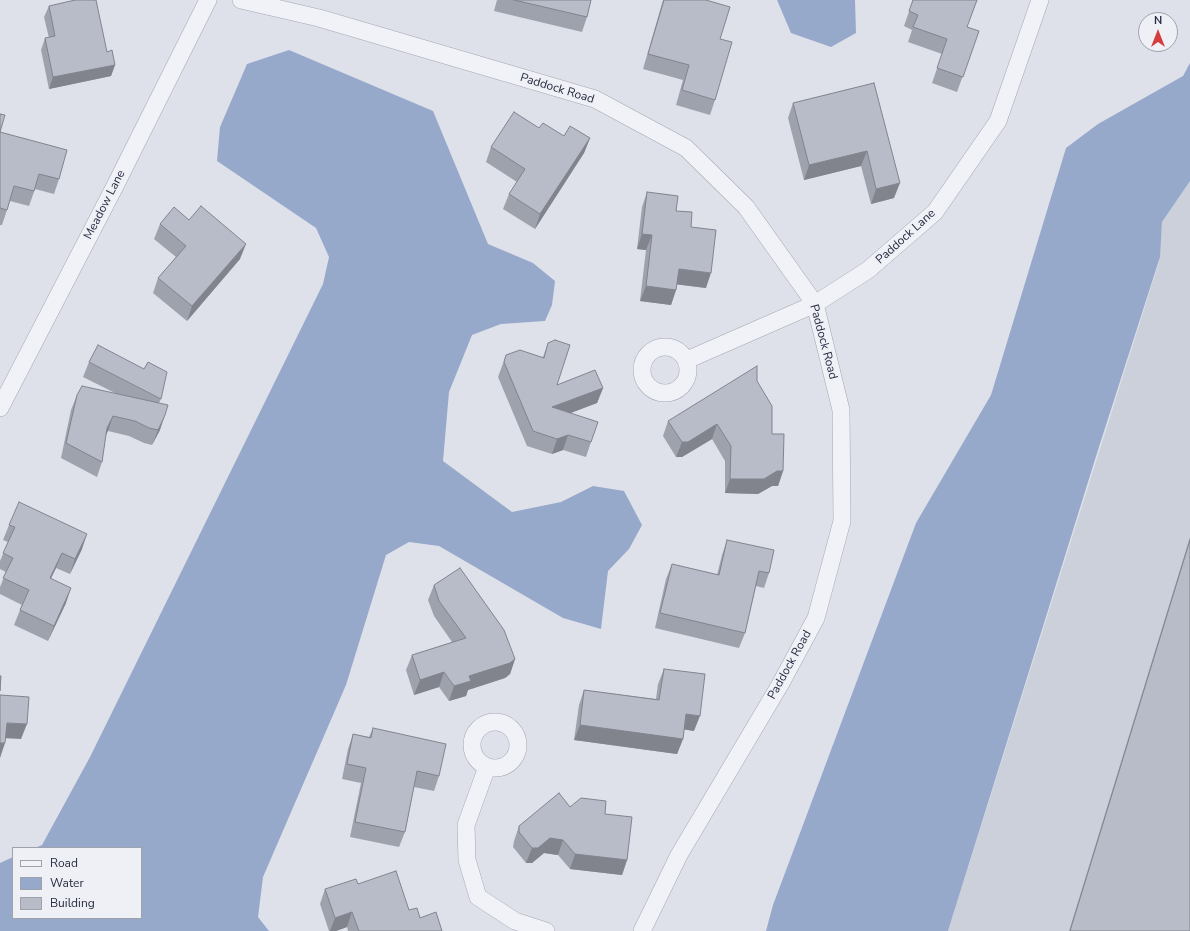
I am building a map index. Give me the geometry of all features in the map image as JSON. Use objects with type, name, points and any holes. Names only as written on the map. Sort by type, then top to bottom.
[{"type":"street","name":"Meadow Lane","points":[[0,408],[115,186],[208,0]]},
{"type":"street","name":"Paddock Road","points":[[241,0],[319,18],[595,99],[686,148],[746,207],[815,304],[842,418],[842,521],[816,618],[781,683],[679,855],[642,931]]},
{"type":"street","name":"Paddock Lane","points":[[686,360],[815,304],[868,270],[935,212],[998,121],[1040,0]]},
{"type":"street","points":[[487,767],[466,825],[467,860],[478,897],[515,921],[546,931]]},
{"type":"shaded area","points":[[1190,181],[1190,931],[948,931],[1159,262],[1162,222]]},
{"type":"water","points":[[777,0],[855,0],[856,33],[831,47],[791,33]]},
{"type":"water","points":[[289,50],[433,111],[488,244],[533,263],[555,281],[552,305],[545,321],[501,324],[472,335],[449,392],[443,461],[512,512],[561,502],[593,486],[624,491],[642,525],[629,549],[608,571],[601,629],[563,618],[439,546],[409,542],[386,555],[346,685],[263,877],[258,917],[269,931],[0,931],[0,863],[12,857],[12,919],[142,919],[142,847],[37,847],[42,845],[90,757],[323,284],[329,257],[316,228],[217,161],[220,127],[247,64]]},
{"type":"water","points":[[1190,63],[1190,181],[1162,222],[1160,257],[1098,450],[948,931],[766,931],[773,905],[916,523],[991,395],[1066,148],[1098,124],[1183,76]]},
{"type":"building","points":[[75,0],[96,0],[107,52],[112,50],[115,65],[53,77],[45,38],[55,36],[49,6]]},
{"type":"building","points":[[514,0],[591,0],[587,17]]},
{"type":"building","points":[[664,0],[706,0],[730,7],[720,39],[732,42],[715,100],[682,90],[689,65],[648,54]]},
{"type":"building","points":[[913,0],[977,0],[967,27],[979,31],[963,77],[937,68],[947,39],[913,27],[918,15],[909,11]]},
{"type":"building","points":[[874,83],[900,183],[876,189],[867,151],[809,165],[793,103]]},
{"type":"building","points":[[514,112],[539,128],[543,123],[564,136],[570,126],[590,138],[540,214],[509,194],[525,169],[491,147]]},
{"type":"building","points":[[0,114],[5,115],[0,132]]},
{"type":"building","points":[[0,132],[67,150],[59,179],[39,174],[34,191],[14,186],[7,210],[0,208]]},
{"type":"building","points":[[647,192],[678,196],[676,211],[692,212],[691,227],[716,230],[711,273],[679,269],[676,290],[646,286],[652,235],[642,234]]},
{"type":"building","points":[[201,206],[246,244],[192,306],[158,278],[186,246],[160,224],[174,207],[189,220]]},
{"type":"building","points":[[555,340],[570,345],[557,385],[595,370],[603,388],[552,407],[598,422],[591,442],[568,435],[557,439],[533,431],[504,362],[506,355],[520,350],[544,358],[548,343]]},
{"type":"building","points":[[98,345],[144,369],[148,362],[167,372],[161,399],[89,362]]},
{"type":"building","points":[[757,366],[757,381],[772,406],[772,434],[784,434],[783,471],[777,471],[764,479],[730,479],[731,446],[717,424],[688,442],[682,442],[668,421]]},
{"type":"building","points":[[82,386],[168,405],[158,430],[149,428],[135,421],[113,416],[107,428],[102,462],[66,443],[77,395]]},
{"type":"building","points":[[19,502],[87,534],[75,559],[62,553],[50,578],[71,588],[54,626],[20,610],[29,590],[3,578],[13,558],[3,553],[15,527],[9,525]]},
{"type":"building","points":[[727,540],[774,550],[769,573],[759,571],[745,633],[660,613],[672,564],[719,575]]},
{"type":"building","points":[[1190,540],[1190,931],[1070,931]]},
{"type":"building","points":[[460,568],[504,630],[515,659],[510,663],[469,676],[471,681],[454,686],[444,672],[420,680],[412,655],[466,638],[439,601],[434,585]]},
{"type":"building","points":[[664,669],[705,674],[700,716],[686,714],[683,739],[580,725],[584,690],[659,700]]},
{"type":"building","points":[[0,695],[29,697],[27,724],[7,723],[5,743],[0,743]]},
{"type":"building","points":[[373,728],[446,744],[439,776],[417,771],[405,832],[355,822],[366,768],[347,764],[353,734],[371,738]]},
{"type":"building","points":[[559,793],[570,807],[581,798],[606,801],[605,814],[632,817],[627,860],[575,854],[563,840],[550,838],[538,848],[532,848],[519,832],[519,826]]},
{"type":"building","points":[[396,871],[409,910],[417,908],[420,918],[436,912],[442,931],[359,931],[352,912],[335,918],[325,889],[356,879],[358,884]]}]
